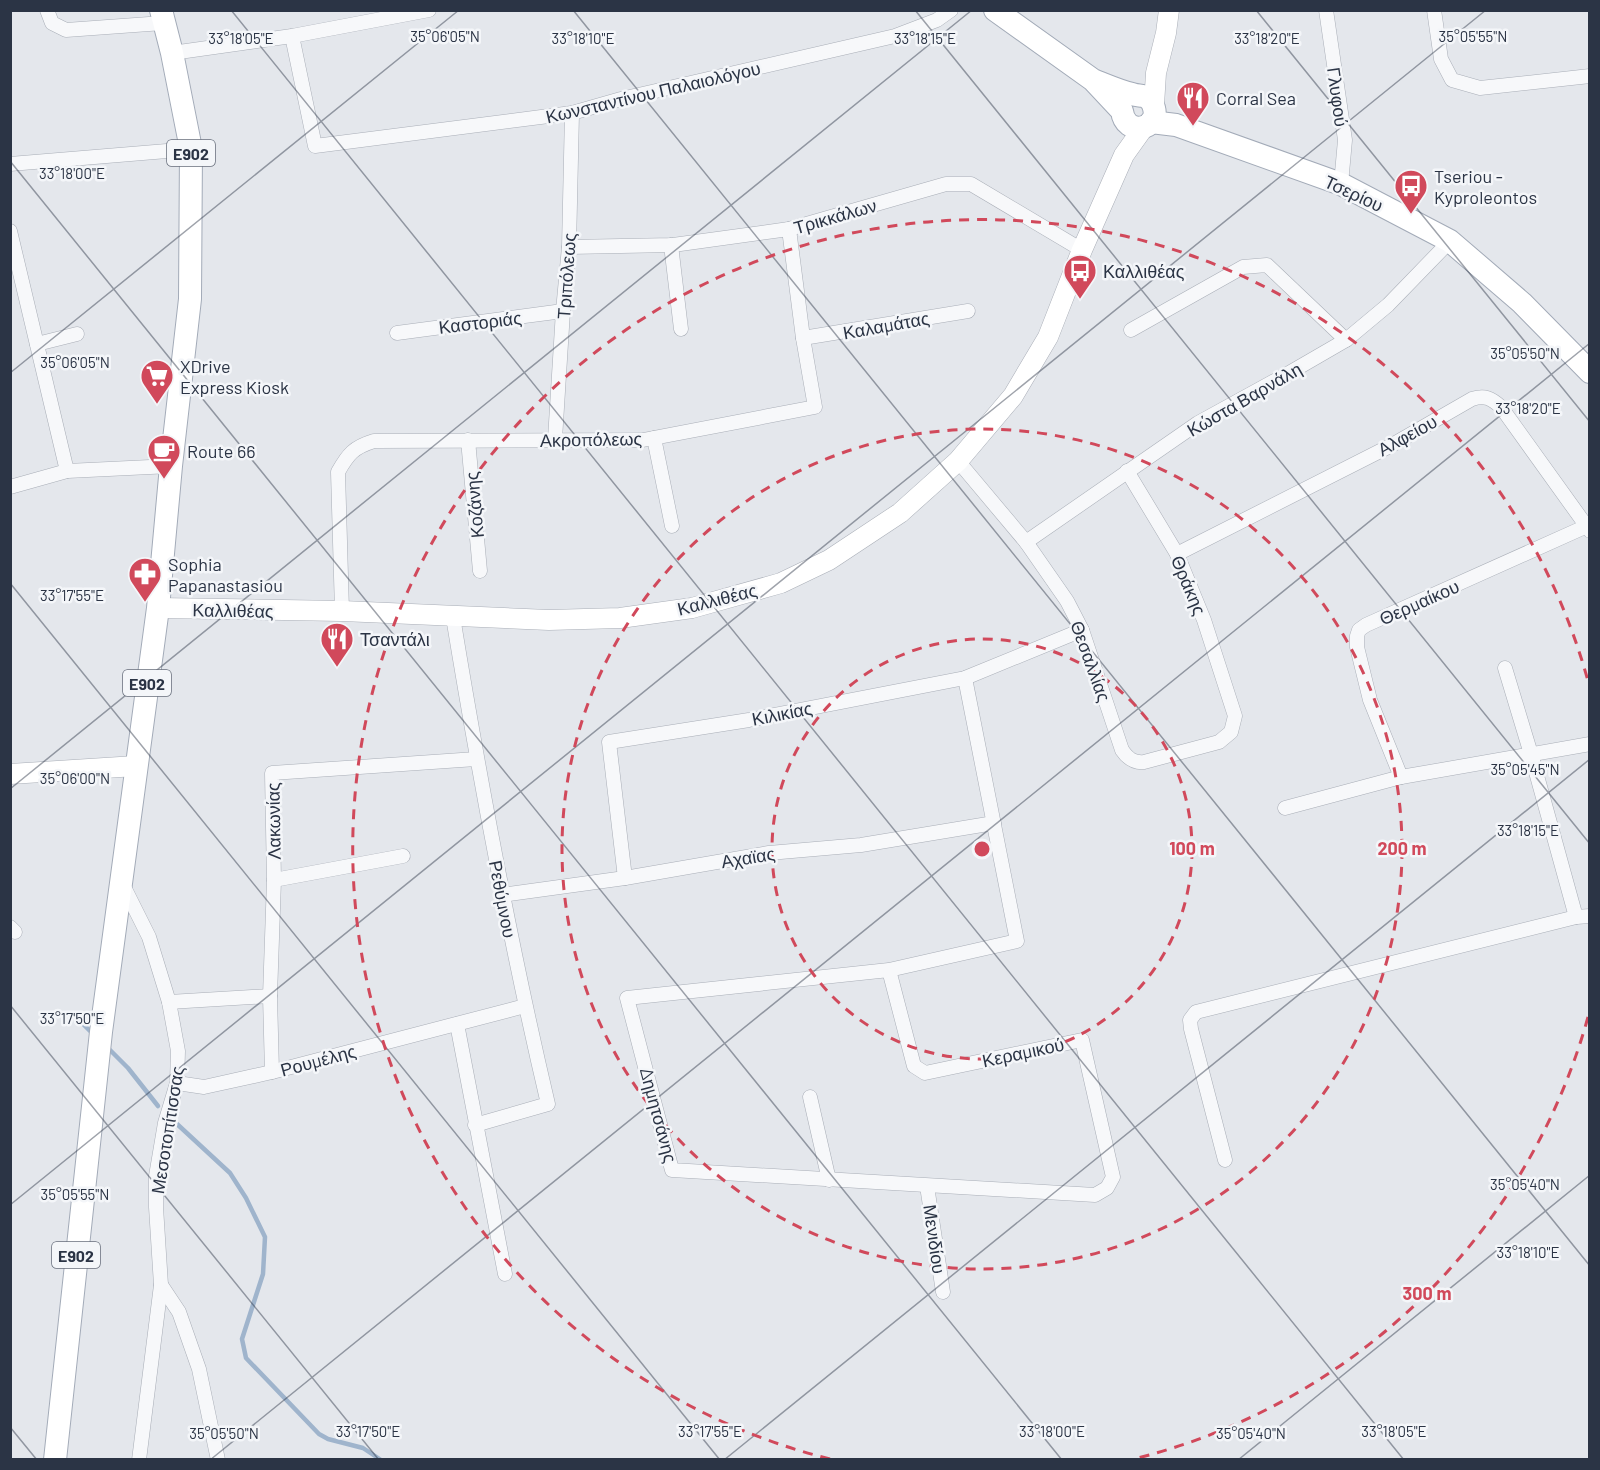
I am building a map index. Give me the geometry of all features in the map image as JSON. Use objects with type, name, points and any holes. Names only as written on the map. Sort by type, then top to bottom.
[{"type":"main road","name":"Τσερίου","points":[[994,10],[1141,111],[1341,184],[1450,241],[1522,303],[1588,367]]},
{"type":"main road","name":"E902","points":[[55,1460],[100,1041],[158,608],[190,299],[191,149],[172,53],[162,17]]},
{"type":"street","points":[[47,10],[52,23],[66,30],[162,17]]},
{"type":"street","name":"Κωνσταντίνου Παλαιολόγου","points":[[292,36],[315,146],[572,114],[621,99],[895,36],[937,20],[951,10]]},
{"type":"street","points":[[1141,111],[1156,73],[1169,10]]},
{"type":"street","name":"Γλυφού","points":[[1326,10],[1345,140],[1341,184]]},
{"type":"street","points":[[1434,10],[1441,59],[1452,80],[1480,88],[1590,76]]},
{"type":"street","points":[[172,53],[292,36],[428,11]]},
{"type":"street","name":"Καλλιθέας","points":[[158,608],[342,611],[549,620],[620,618],[693,608],[781,583],[829,561],[900,513],[958,461],[1013,396],[1048,338],[1082,250],[1141,111]]},
{"type":"street","name":"Τριπόλεως","points":[[555,439],[569,247],[572,114]]},
{"type":"street","points":[[10,164],[191,149]]},
{"type":"street","name":"Τρικκάλων","points":[[569,247],[671,245],[789,229],[946,184],[957,183],[971,184],[1082,250]]},
{"type":"street","name":"Ακροπόλεως","points":[[342,611],[338,472],[347,457],[360,445],[374,441],[644,440],[815,407],[803,338],[789,229]]},
{"type":"street","points":[[10,231],[68,471]]},
{"type":"street","name":"Κώστα Βαρνάλη","points":[[1026,542],[1198,423],[1346,340],[1388,305],[1450,241]]},
{"type":"street","points":[[671,245],[681,329]]},
{"type":"street","points":[[1131,330],[1243,267],[1267,265],[1346,340]]},
{"type":"street","name":"Καστοριάς","points":[[397,333],[563,311]]},
{"type":"street","name":"Καλαμάτας","points":[[803,338],[969,311]]},
{"type":"street","points":[[37,344],[77,334]]},
{"type":"street","name":"Αλφείου","points":[[1177,554],[1392,445],[1466,402],[1481,396],[1491,398],[1501,407],[1588,528]]},
{"type":"street","points":[[654,438],[672,526]]},
{"type":"street","name":"Κοζάνης","points":[[468,440],[480,571]]},
{"type":"street","name":"Θεσαλλίας","points":[[958,461],[1026,542],[1067,602],[1082,630],[1122,750],[1131,760],[1137,763],[1144,762],[1219,742],[1231,732],[1234,724],[1235,716],[1232,707]]},
{"type":"street","points":[[10,487],[68,471],[171,466]]},
{"type":"street","name":"Θράκης","points":[[1127,471],[1177,554],[1204,620],[1232,707]]},
{"type":"street","name":"Θερμαίκου","points":[[1401,777],[1370,700],[1357,646],[1359,630],[1588,528]]},
{"type":"street","name":"Ρεθύμνου","points":[[453,617],[476,759],[502,895],[548,1104],[475,1125]]},
{"type":"street","name":"Κιλικίας","points":[[625,878],[609,742],[748,720],[965,678],[1082,630]]},
{"type":"street","points":[[1225,1160],[1191,1029],[1190,1020],[1196,1012],[1583,917],[1505,668]]},
{"type":"street","points":[[889,970],[1017,941],[965,678]]},
{"type":"street","points":[[1285,808],[1401,777],[1590,744]]},
{"type":"street","name":"Λακωνίας","points":[[272,1072],[270,996],[274,880],[272,773],[476,759]]},
{"type":"street","points":[[10,774],[136,766]]},
{"type":"street","name":"Αχαϊας","points":[[502,895],[625,878],[769,853],[861,845],[994,824]]},
{"type":"street","points":[[274,880],[403,856]]},
{"type":"street","name":"Μεσοτοπίτισσας","points":[[121,882],[149,937],[169,1002],[178,1051],[177,1083],[165,1124],[156,1176],[161,1285],[139,1460]]},
{"type":"street","name":"Δημητσάνης","points":[[889,970],[627,998],[672,1170],[1095,1195],[1107,1188]]},
{"type":"street","name":"Κεραμικού","points":[[889,970],[914,1066],[925,1073],[1082,1040],[1113,1177],[1107,1188]]},
{"type":"street","points":[[169,1002],[270,996]]},
{"type":"street","name":"Ρουμέλης","points":[[177,1083],[204,1087],[272,1072],[525,1006]]},
{"type":"street","points":[[457,1024],[505,1274]]},
{"type":"street","points":[[810,1097],[830,1180]]},
{"type":"street","name":"Μενιδίου","points":[[927,1186],[943,1292]]},
{"type":"street","points":[[161,1285],[179,1312],[200,1369],[218,1460]]},
{"type":"waterway","points":[[75,1016],[94,1035]]},
{"type":"waterway","points":[[107,1047],[128,1068],[158,1106]]},
{"type":"waterway","points":[[177,1124],[230,1173],[246,1198],[265,1237],[263,1274],[242,1339],[246,1358],[319,1434],[328,1439],[363,1448],[381,1460]]},
{"type":"place","name":"Corral Sea","points":[[1193,127]]},
{"type":"place","name":"Tseriou - Kyproleontos","points":[[1411,215]]},
{"type":"place","name":"Καλλιθέας","points":[[1080,300]]},
{"type":"place","name":"XDrive Express Kiosk","points":[[157,405]]},
{"type":"place","name":"Route 66","points":[[164,480]]},
{"type":"place","name":"Sophia Papanastasiou","points":[[145,603]]},
{"type":"place","name":"Τσαντάλι","points":[[337,668]]}]
